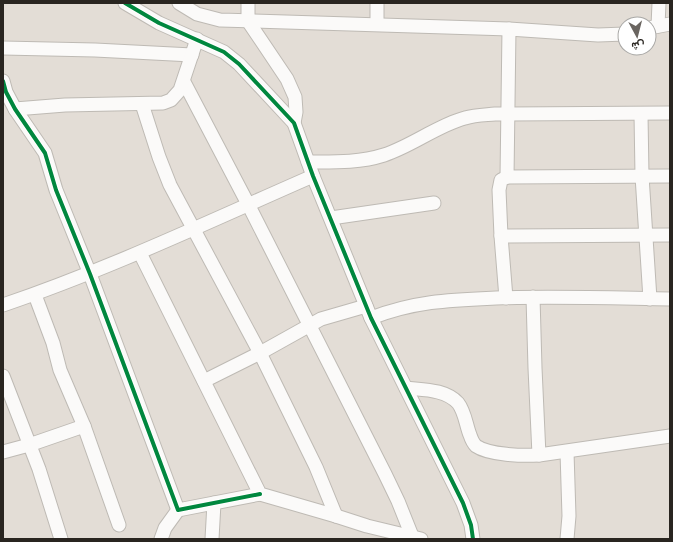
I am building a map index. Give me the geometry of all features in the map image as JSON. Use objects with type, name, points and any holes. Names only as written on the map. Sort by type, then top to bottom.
[{"type":"street","points":[[125,3],[159,23],[224,52],[239,64],[294,123],[313,176],[368,312],[464,503],[471,525],[473,539]]},
{"type":"street","points":[[179,3],[197,14],[220,20],[377,24],[617,35]]},
{"type":"street","points":[[248,3],[248,21],[287,79],[295,97],[296,112],[294,123]]},
{"type":"street","points":[[377,3],[377,24]]},
{"type":"street","points":[[659,3],[659,26]]},
{"type":"street","points":[[507,177],[509,29]]},
{"type":"street","points":[[15,109],[65,105],[163,103],[171,100],[180,90],[184,82],[197,40]]},
{"type":"street","points":[[3,48],[95,50],[192,55]]},
{"type":"street","points":[[184,82],[248,204],[417,538]]},
{"type":"street","points":[[4,89],[15,109],[45,153],[56,190],[90,274],[178,510]]},
{"type":"street","points":[[142,104],[159,157],[170,185],[260,353],[316,467],[336,516]]},
{"type":"street","points":[[308,162],[367,160],[415,142],[450,123],[465,118],[496,114],[670,113]]},
{"type":"street","points":[[640,114],[642,176],[650,299]]},
{"type":"street","points":[[3,305],[35,295],[90,274],[194,230],[248,204],[313,176]]},
{"type":"street","points":[[506,298],[501,236],[501,180],[507,177],[670,176]]},
{"type":"street","points":[[331,218],[434,204]]},
{"type":"street","points":[[501,236],[670,235]]},
{"type":"street","points":[[140,253],[260,494]]},
{"type":"street","points":[[35,295],[53,343],[60,370],[84,426],[119,525]]},
{"type":"street","points":[[204,381],[330,316],[401,308],[422,303],[448,300],[534,297],[670,299]]},
{"type":"street","points":[[534,297],[539,455]]},
{"type":"street","points":[[3,376],[45,487],[61,539]]},
{"type":"street","points":[[406,388],[443,394],[458,403],[470,436],[477,446],[488,450],[519,456],[567,452],[670,436]]},
{"type":"street","points":[[3,452],[30,445],[84,426]]},
{"type":"street","points":[[567,452],[569,493],[567,539]]},
{"type":"street","points":[[162,539],[165,528],[178,510],[260,494],[336,516],[366,533],[417,538]]},
{"type":"street","points":[[212,539],[214,503]]},
{"type":"cycle path","points":[[125,3],[159,23],[224,52],[239,64],[294,123],[313,176],[371,318],[463,503],[471,525],[473,539]]},
{"type":"cycle path","points":[[3,81],[6,92],[15,109],[45,153],[56,190],[90,274],[178,510],[260,494]]}]
